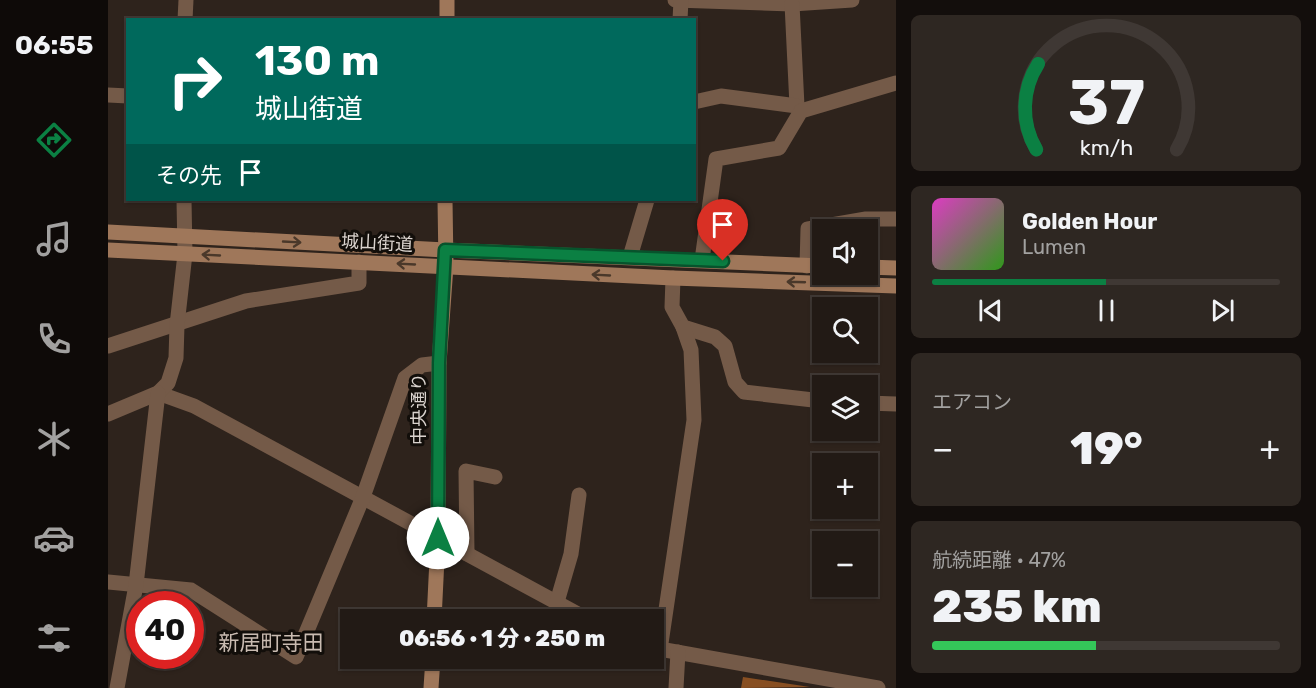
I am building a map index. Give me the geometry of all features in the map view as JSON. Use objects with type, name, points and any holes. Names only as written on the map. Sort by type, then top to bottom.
[{"type":"street","points":[[185,18],[186,0]]},
{"type":"street","points":[[447,0],[447,18]]},
{"type":"street","points":[[675,0],[792,4],[852,0]]},
{"type":"street","points":[[680,18],[681,0]]},
{"type":"street","points":[[702,260],[716,159],[779,148],[799,108],[792,4]]},
{"type":"street","points":[[696,102],[721,96],[799,108],[896,83]]},
{"type":"street","points":[[108,95],[126,96]]},
{"type":"street","points":[[108,414],[158,393],[168,383],[176,358],[177,325],[185,254],[184,201]]},
{"type":"street","name":"中央通り","points":[[435,609],[438,538],[439,363],[446,266],[445,201]]},
{"type":"street","points":[[630,257],[647,201]]},
{"type":"street","points":[[878,219],[896,219]]},
{"type":"street","points":[[812,228],[808,229],[812,254]]},
{"type":"street","name":"城山街道","points":[[108,232],[812,266]]},
{"type":"street","name":"城山街道","points":[[108,250],[673,278],[896,286]]},
{"type":"street","points":[[108,346],[246,301],[359,283],[359,262]]},
{"type":"street","points":[[878,267],[896,268]]},
{"type":"street","points":[[663,609],[694,420],[691,350],[683,327],[672,308],[673,278]]},
{"type":"street","points":[[683,327],[715,337],[725,346],[735,382],[744,392],[812,400]]},
{"type":"street","points":[[108,582],[191,590],[296,657],[363,497],[405,378],[422,365],[439,363]]},
{"type":"street","points":[[158,393],[194,406],[569,609]]},
{"type":"street","points":[[117,688],[135,585],[158,393]]},
{"type":"street","points":[[878,403],[896,404]]},
{"type":"street","points":[[467,554],[466,471],[495,477]]},
{"type":"street","points":[[557,602],[571,554],[579,495]]},
{"type":"street","points":[[664,650],[878,688]]},
{"type":"street","points":[[676,688],[678,652]]},
{"type":"street","points":[[432,688],[433,669]]},
{"type":"shaded area","points":[[743,677],[810,687],[741,688]]},
{"type":"district","name":"新居町寺田","points":[[271,643]]},
{"type":"route","points":[[438,538],[439,363],[446,266],[445,250],[723,261]]}]
